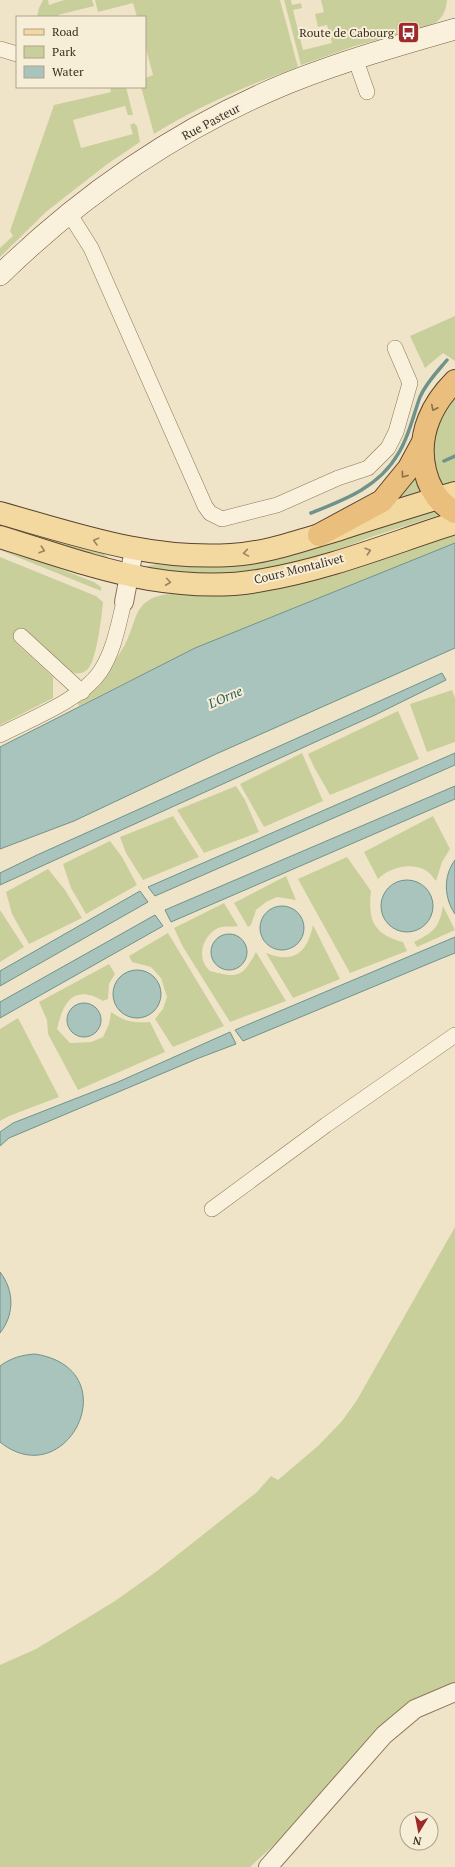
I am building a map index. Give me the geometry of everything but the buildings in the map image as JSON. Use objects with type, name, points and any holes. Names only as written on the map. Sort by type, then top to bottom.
[{"type":"highway","points":[[319,535],[382,501],[409,468],[423,441],[429,419],[436,404],[445,391],[455,381]]},
{"type":"highway","points":[[423,441],[424,468],[432,491],[446,496],[455,512]]},
{"type":"main road","name":"Rue Pasteur","points":[[0,275],[66,214],[153,154],[211,120],[287,84],[355,58],[455,29]]},
{"type":"main road","points":[[0,513],[134,550],[182,555],[232,555],[284,546],[446,496]]},
{"type":"main road","points":[[0,507],[34,518],[46,526]]},
{"type":"main road","name":"Cours Montalivet","points":[[0,537],[97,567],[129,575],[182,583],[230,583],[263,580],[318,567],[455,523]]},
{"type":"street","points":[[0,49],[16,54]]},
{"type":"street","points":[[355,58],[367,92]]},
{"type":"street","points":[[66,214],[74,221],[91,248],[205,506],[210,513],[222,519],[277,505],[338,478],[368,468],[388,448],[396,432],[410,383],[395,348]]},
{"type":"street","points":[[0,735],[82,692],[93,681],[106,661],[117,633],[134,550]]},
{"type":"street","points":[[21,636],[82,692]]},
{"type":"street","points":[[212,1209],[326,1125],[455,1035]]},
{"type":"street","points":[[268,1867],[384,1735],[415,1708],[455,1692]]},
{"type":"green space","points":[[43,0],[48,0],[49,5],[64,0],[92,0],[94,6],[58,16],[37,16]]},
{"type":"green space","points":[[95,0],[280,0],[298,67],[224,97],[188,114],[154,134],[141,88],[146,88],[146,78],[153,75],[146,49],[146,16],[137,16],[133,3],[98,12]]},
{"type":"green space","points":[[284,0],[291,0],[292,5],[301,3],[302,8],[293,10],[303,50],[332,43],[327,25],[318,27],[315,14],[324,12],[321,0],[447,0],[443,15],[438,21],[431,25],[355,46],[301,65]]},
{"type":"green space","points":[[110,88],[126,88],[133,115],[128,115],[125,106],[73,120],[81,148],[133,134],[130,125],[134,123],[137,126],[140,142],[106,165],[47,211],[0,257],[0,248],[13,236],[10,231],[54,105],[111,92]]},
{"type":"green space","points":[[455,316],[455,361],[443,353],[425,368],[410,336]]},
{"type":"green space","points":[[455,385],[455,485],[439,490],[428,440]]},
{"type":"green space","points":[[414,464],[425,493],[380,508]]},
{"type":"green space","points":[[437,504],[449,512],[374,536],[289,568],[194,577],[144,567],[156,564],[186,567],[213,566]]},
{"type":"green space","points":[[0,520],[100,551],[117,564],[0,527]]},
{"type":"green space","points":[[455,529],[455,543],[195,648],[79,706],[77,701],[116,660],[123,648],[141,607],[154,597],[171,594],[198,594]]},
{"type":"green space","points":[[0,546],[94,582],[101,587],[101,591],[0,550]]},
{"type":"green space","points":[[0,557],[96,596],[103,602],[99,634],[93,659],[87,670],[82,673],[73,673],[70,671],[24,633],[15,642],[53,677],[53,698],[0,725]]},
{"type":"green space","points":[[452,690],[455,698],[455,742],[427,752],[410,704]]},
{"type":"green space","points":[[398,711],[419,759],[330,795],[308,754]]},
{"type":"green space","points":[[302,753],[323,801],[264,827],[240,784]]},
{"type":"green space","points":[[236,786],[245,800],[259,832],[204,853],[177,810]]},
{"type":"green space","points":[[173,816],[199,857],[143,880],[126,853],[120,837]]},
{"type":"green space","points":[[433,816],[450,849],[442,862],[436,881],[426,871],[413,866],[394,869],[378,879],[364,852]]},
{"type":"green space","points":[[110,841],[122,857],[137,885],[86,914],[71,888],[63,864]]},
{"type":"green space","points":[[347,857],[371,891],[371,910],[372,918],[375,924],[385,935],[403,942],[407,951],[350,973],[298,879]]},
{"type":"green space","points":[[48,869],[65,890],[82,918],[29,944],[12,914],[6,892]]},
{"type":"green space","points":[[286,876],[296,900],[277,897],[266,902],[256,910],[251,925],[248,927],[234,903]]},
{"type":"green space","points":[[224,903],[238,926],[222,927],[212,932],[208,936],[202,952],[202,958],[205,965],[210,971],[227,975],[238,974],[247,967],[256,952],[286,1001],[230,1022],[183,947],[174,928]]},
{"type":"green space","points":[[443,906],[455,930],[417,947],[414,942],[431,932],[440,920]]},
{"type":"green space","points":[[0,910],[24,947],[0,962]]},
{"type":"green space","points":[[313,925],[340,979],[293,998],[266,953],[284,957],[298,954],[307,943]]},
{"type":"green space","points":[[168,933],[224,1026],[173,1047],[155,1019],[163,1009],[167,997],[161,978],[151,967],[132,962],[129,956]]},
{"type":"green space","points":[[109,964],[115,974],[109,984],[108,999],[103,1001],[93,996],[84,994],[71,998],[63,1011],[57,1029],[70,1043],[91,1042],[103,1037],[109,1024],[111,1012],[130,1021],[150,1022],[165,1052],[78,1090],[48,1034],[47,1020],[39,1002]]},
{"type":"green space","points":[[18,1018],[59,1097],[9,1116],[0,1121],[0,1029]]},
{"type":"green space","points":[[455,1227],[455,1685],[447,1687],[250,1867],[0,1867],[0,1665],[36,1649],[115,1601],[157,1571],[257,1492],[271,1476],[278,1480],[319,1445],[342,1421],[357,1400]]},
{"type":"water","name":"L'Orne","points":[[455,543],[455,648],[216,754],[74,821],[0,849],[0,747],[195,648]]},
{"type":"water","points":[[442,673],[446,680],[375,715],[0,885],[0,873],[37,855]]},
{"type":"water","points":[[455,753],[455,765],[155,896],[148,887]]},
{"type":"water","points":[[455,786],[455,799],[171,922],[165,910]]},
{"type":"water","points":[[455,860],[455,914],[451,908],[446,887],[448,873]]},
{"type":"water","points":[[402,880],[412,880],[422,884],[429,891],[433,901],[433,911],[429,921],[422,928],[412,932],[402,932],[392,928],[385,921],[381,911],[381,901],[385,891],[392,884]]},
{"type":"water","points":[[140,891],[148,902],[0,986],[0,971]]},
{"type":"water","points":[[282,906],[294,910],[300,916],[304,928],[300,940],[294,946],[282,950],[270,946],[264,940],[260,928],[264,916],[270,910]]},
{"type":"water","points":[[155,915],[163,926],[0,1018],[0,1002]]},
{"type":"water","points":[[233,934],[242,939],[246,945],[246,959],[242,965],[233,970],[225,970],[216,965],[212,959],[211,948],[216,939],[222,935]]},
{"type":"water","points":[[455,937],[455,953],[243,1041],[235,1030]]},
{"type":"water","points":[[137,970],[146,972],[154,977],[159,985],[161,994],[159,1003],[154,1011],[146,1016],[137,1018],[128,1016],[120,1011],[115,1003],[113,994],[115,985],[120,977],[128,972]]},
{"type":"water","points":[[81,1003],[87,1003],[91,1004],[98,1010],[101,1020],[100,1027],[94,1034],[87,1037],[81,1037],[77,1036],[70,1030],[67,1023],[67,1017],[68,1013],[74,1006]]},
{"type":"water","points":[[230,1032],[236,1044],[199,1058],[9,1138],[0,1146],[0,1132],[13,1123],[118,1082]]},
{"type":"water","points":[[0,1272],[8,1286],[11,1302],[8,1318],[0,1333]]},
{"type":"water","points":[[35,1354],[64,1364],[79,1382],[83,1403],[78,1424],[66,1442],[47,1453],[25,1454],[0,1442],[0,1366],[16,1357]]},
{"type":"waterway","points":[[311,513],[360,491],[371,484],[390,465],[405,441],[422,392],[447,360]]},
{"type":"waterway","points":[[444,461],[455,456]]},
{"type":"place","name":"Route de Cabourg","points":[[409,33]]}]
